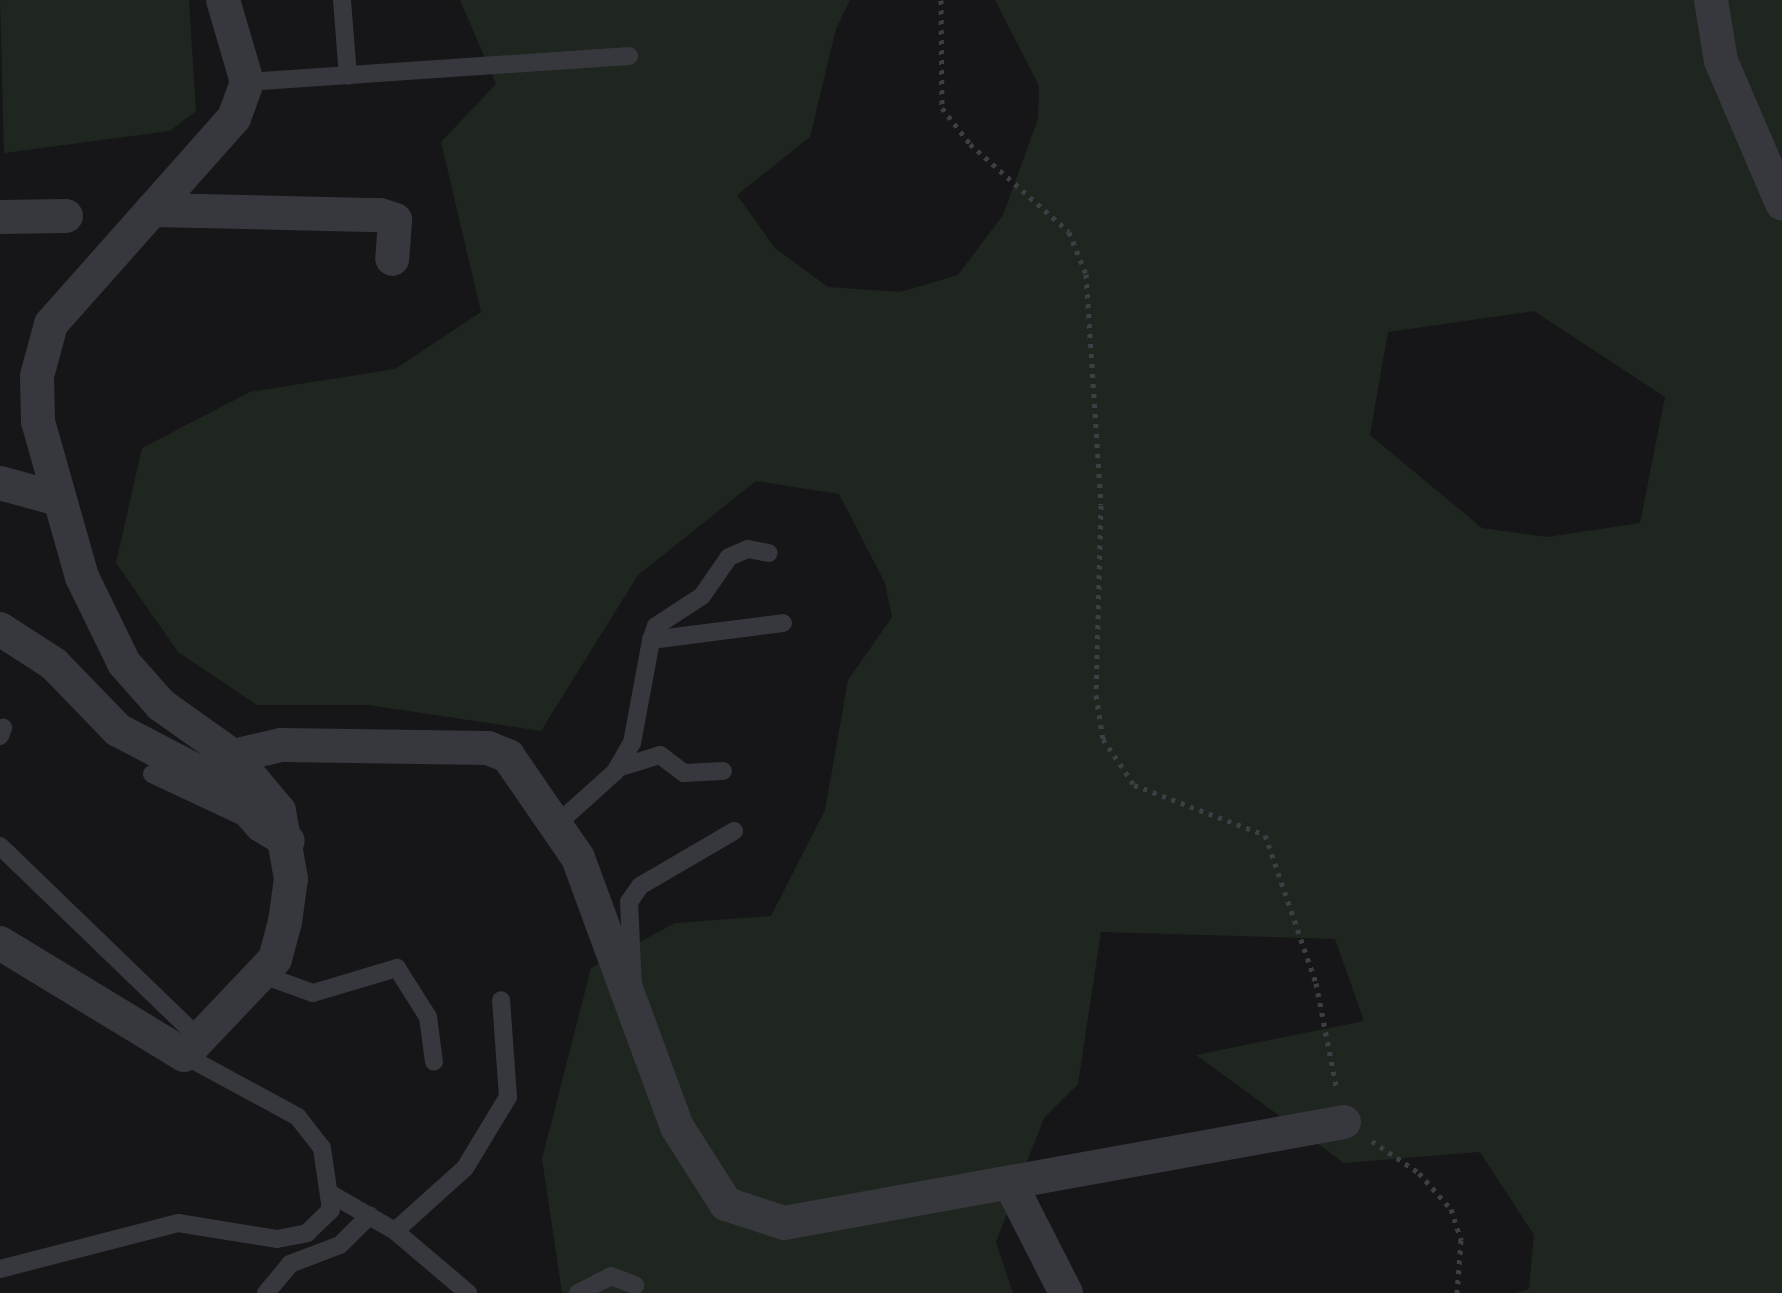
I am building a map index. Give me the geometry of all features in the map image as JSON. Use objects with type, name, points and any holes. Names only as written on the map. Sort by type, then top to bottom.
[{"type":"street","points":[[0,943],[192,1048],[263,975],[285,922],[274,833],[279,811],[233,756],[161,705],[124,663],[82,577],[38,422],[37,376],[51,324],[234,118],[247,82],[223,0]]},
{"type":"street","points":[[1711,0],[1721,61],[1782,203]]},
{"type":"street","points":[[152,210],[380,215],[395,220],[392,259]]},
{"type":"street","points":[[0,217],[66,216]]},
{"type":"street","points":[[0,483],[58,499]]},
{"type":"street","points":[[0,629],[54,664],[118,730],[229,788],[274,833]]},
{"type":"street","points":[[233,756],[281,745],[488,748],[508,756],[578,858],[597,925],[632,996],[677,1127],[726,1204],[784,1223],[1012,1187],[1344,1122]]},
{"type":"street","points":[[1012,1187],[1066,1293]]},
{"type":"lane","points":[[342,0],[348,76]]},
{"type":"lane","points":[[247,82],[629,56]]},
{"type":"lane","points":[[557,824],[618,768],[632,743],[656,626],[702,596],[729,557],[748,549],[769,553]]},
{"type":"lane","points":[[651,640],[783,623]]},
{"type":"lane","points":[[618,768],[660,755],[684,773],[723,771]]},
{"type":"lane","points":[[152,774],[274,833]]},
{"type":"lane","points":[[632,996],[637,961],[629,902],[640,886],[734,831]]},
{"type":"lane","points":[[0,846],[192,1048],[298,1117],[322,1148],[331,1194],[331,1210],[307,1233],[277,1239],[178,1223],[0,1269]]},
{"type":"lane","points":[[263,975],[313,993],[397,968],[428,1017],[434,1062]]},
{"type":"lane","points":[[395,1231],[465,1168],[508,1097],[501,1000]]},
{"type":"lane","points":[[331,1194],[395,1231],[468,1293]]},
{"type":"lane","points":[[266,1293],[290,1264],[340,1245],[370,1215]]},
{"type":"lane","points":[[578,1293],[611,1276],[635,1285]]},
{"type":"path","points":[[941,0],[942,108],[970,144],[1069,232],[1086,274],[1101,505],[1096,695],[1103,739],[1134,785],[1265,835],[1316,983],[1344,1122],[1419,1173],[1451,1209],[1461,1240],[1457,1293]]},
{"type":"shaded area","points":[[0,0],[189,0],[196,111],[170,131],[4,153]]},
{"type":"shaded area","points":[[460,0],[850,0],[836,29],[810,137],[737,195],[775,248],[828,287],[900,292],[958,275],[1003,215],[1038,119],[1039,86],[995,0],[1782,0],[1782,1293],[1516,1293],[1529,1289],[1534,1235],[1480,1152],[1344,1163],[1196,1055],[1364,1021],[1335,939],[1101,932],[1078,1084],[1044,1118],[996,1242],[1013,1293],[562,1293],[542,1159],[591,968],[675,923],[771,916],[825,810],[848,680],[892,617],[885,583],[839,494],[756,481],[638,575],[541,731],[368,705],[257,705],[178,652],[116,563],[142,448],[250,392],[395,369],[481,312],[441,142],[496,84]],"holes":[[[1534,311],[1665,397],[1640,523],[1547,537],[1482,528],[1370,435],[1388,332]]]}]
